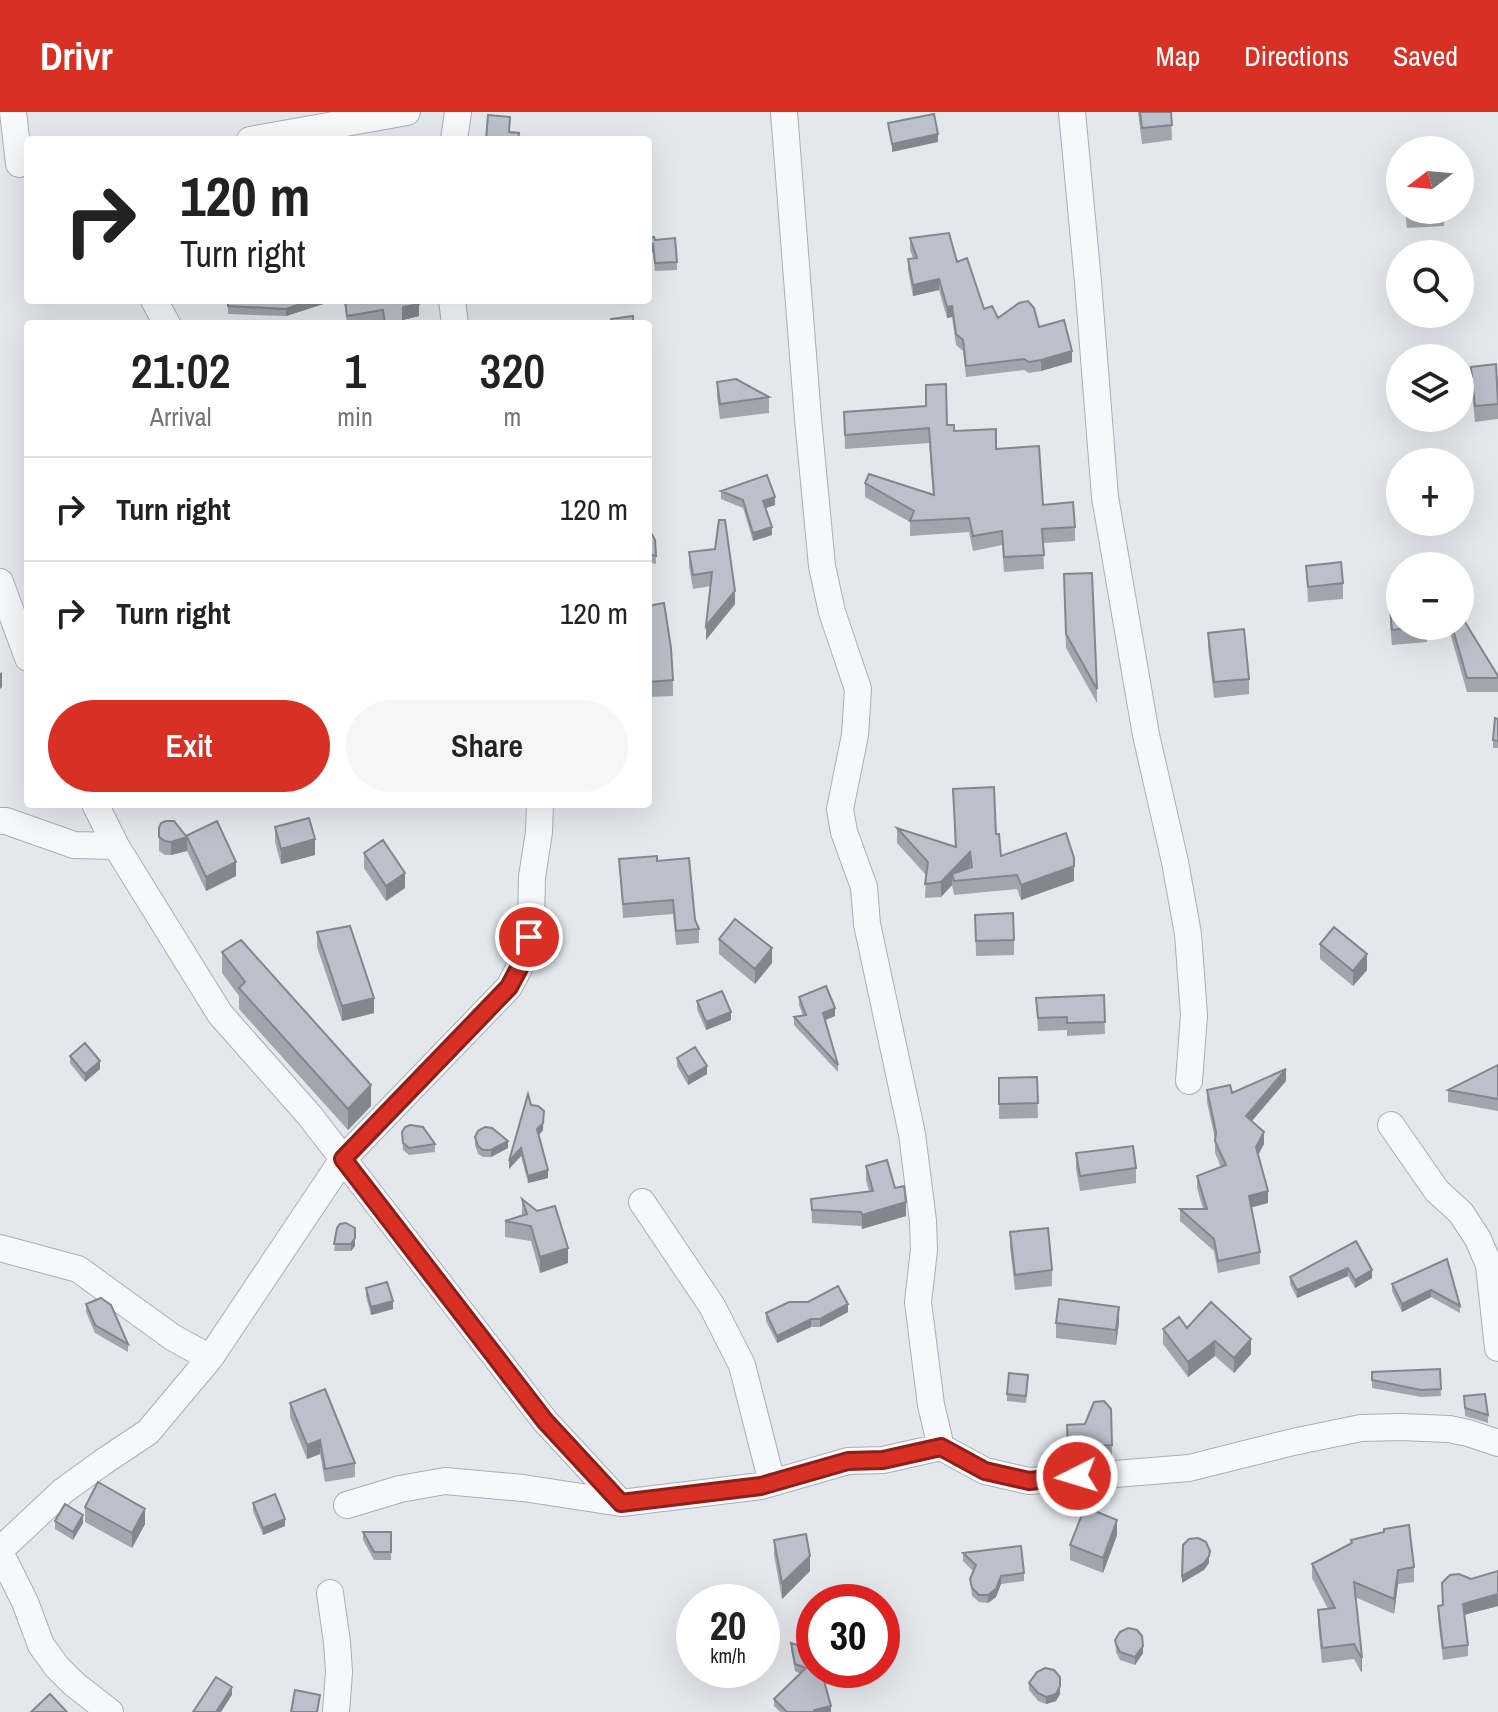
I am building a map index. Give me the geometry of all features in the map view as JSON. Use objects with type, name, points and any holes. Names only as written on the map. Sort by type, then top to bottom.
[{"type":"street","points":[[13,112],[16,165]]},
{"type":"street","points":[[272,136],[407,112]]},
{"type":"street","points":[[455,136],[458,112]]},
{"type":"street","points":[[784,112],[822,566],[832,612],[858,689],[855,735],[840,809],[844,832],[864,887],[867,924],[912,1134],[923,1221],[924,1250],[918,1302],[931,1405],[941,1447]]},
{"type":"street","points":[[1072,112],[1105,497],[1146,735],[1188,934],[1194,1015],[1189,1081]]},
{"type":"street","points":[[0,582],[24,647]]},
{"type":"street","points":[[97,808],[116,846],[220,1014],[310,1116],[545,1421],[621,1503]]},
{"type":"street","points":[[110,1712],[74,1684],[41,1645],[25,1602],[0,1551],[63,1491],[148,1432],[210,1358],[343,1159],[509,987],[526,955],[540,808]]},
{"type":"street","points":[[0,821],[74,845],[116,846]]},
{"type":"street","points":[[1391,1125],[1437,1191],[1461,1213],[1478,1239],[1489,1265],[1498,1348]]},
{"type":"street","points":[[642,1202],[712,1306],[742,1365],[772,1483]]},
{"type":"street","points":[[0,1248],[78,1269],[172,1337],[210,1358]]},
{"type":"street","points":[[347,1505],[400,1489],[445,1481],[523,1488],[621,1503],[761,1486],[848,1461],[883,1460],[941,1447],[985,1471],[1029,1481],[1189,1468],[1361,1428],[1449,1429],[1498,1443]]},
{"type":"street","points":[[330,1593],[339,1672],[336,1712]]},
{"type":"building","points":[[1140,112],[1171,112],[1172,125],[1142,128]]},
{"type":"building","points":[[934,114],[938,134],[892,144],[888,123]]},
{"type":"building","points":[[488,115],[510,117],[509,132],[519,133],[519,136],[486,136]]},
{"type":"building","points":[[949,233],[957,262],[967,258],[984,309],[992,306],[998,318],[1019,303],[1028,301],[1034,308],[1039,327],[1064,320],[1072,351],[1029,362],[1024,359],[966,366],[963,340],[956,334],[952,306],[947,307],[939,279],[913,285],[908,259],[917,258],[910,238]]},
{"type":"building","points":[[652,237],[655,240],[675,238],[677,262],[655,263]]},
{"type":"building","points":[[228,304],[300,304],[286,309]]},
{"type":"building","points":[[346,304],[419,304],[403,307],[403,320],[384,320],[383,310],[347,316]]},
{"type":"building","points":[[633,316],[633,320],[611,319]]},
{"type":"building","points":[[1496,364],[1498,404],[1475,406],[1474,367]]},
{"type":"building","points":[[736,379],[769,397],[720,404],[717,382]]},
{"type":"building","points":[[946,384],[947,425],[954,425],[954,431],[996,429],[996,449],[1039,446],[1043,505],[1073,502],[1075,527],[1042,529],[1044,555],[1004,557],[1002,531],[973,536],[969,518],[910,521],[914,511],[865,483],[869,474],[934,495],[929,428],[845,435],[844,412],[926,406],[926,385]]},
{"type":"building","points":[[767,475],[775,497],[763,501],[772,527],[753,533],[743,500],[721,491]]},
{"type":"building","points":[[719,520],[725,520],[735,591],[706,626],[712,572],[693,575],[689,552],[715,549]]},
{"type":"building","points":[[652,534],[655,540],[656,556],[652,555]]},
{"type":"building","points":[[1341,562],[1343,583],[1308,587],[1306,566]]},
{"type":"building","points":[[1092,573],[1097,689],[1066,634],[1064,574]]},
{"type":"building","points":[[664,603],[673,680],[652,682],[652,605]]},
{"type":"building","points":[[1244,629],[1249,679],[1214,682],[1208,633]]},
{"type":"building","points":[[1474,637],[1498,678],[1467,678],[1456,640],[1474,640]]},
{"type":"building","points":[[1495,718],[1498,719],[1498,741],[1493,740]]},
{"type":"building","points":[[994,787],[996,834],[999,834],[1001,856],[1066,833],[1074,866],[1021,885],[1017,875],[954,881],[952,874],[972,867],[970,852],[941,882],[925,884],[928,862],[897,828],[956,847],[953,789]]},
{"type":"building","points":[[309,818],[315,839],[281,849],[275,827]]},
{"type":"building","points":[[174,821],[186,836],[217,821],[236,862],[206,877],[187,837],[171,842],[159,837],[161,823]]},
{"type":"building","points":[[383,840],[405,873],[386,886],[364,853]]},
{"type":"building","points":[[657,856],[657,861],[689,858],[695,920],[699,929],[676,931],[673,900],[623,904],[619,859]]},
{"type":"building","points":[[1013,913],[1014,940],[976,941],[975,915]]},
{"type":"building","points":[[735,919],[772,948],[755,969],[719,939]]},
{"type":"building","points":[[350,926],[374,998],[342,1006],[317,932]]},
{"type":"building","points":[[1334,927],[1367,954],[1353,971],[1320,944]]},
{"type":"building","points":[[241,940],[371,1085],[348,1109],[239,988],[245,982],[222,952]]},
{"type":"building","points":[[826,986],[835,1008],[823,1013],[838,1065],[794,1017],[806,1015],[799,997]]},
{"type":"building","points":[[722,991],[731,1012],[706,1022],[697,1001]]},
{"type":"building","points":[[1104,995],[1105,1022],[1067,1023],[1067,1017],[1038,1018],[1036,998]]},
{"type":"building","points":[[85,1043],[100,1061],[85,1074],[70,1056]]},
{"type":"building","points":[[695,1047],[707,1066],[688,1077],[677,1058]]},
{"type":"building","points":[[1498,1065],[1498,1099],[1448,1090]]},
{"type":"building","points":[[1286,1069],[1246,1116],[1264,1132],[1256,1147],[1268,1191],[1249,1196],[1260,1252],[1218,1261],[1214,1239],[1180,1209],[1207,1209],[1197,1176],[1226,1165],[1215,1141],[1207,1090],[1230,1085],[1232,1093]]},
{"type":"building","points":[[1037,1077],[1038,1103],[999,1104],[999,1078]]},
{"type":"building","points":[[528,1094],[531,1105],[544,1111],[543,1123],[537,1129],[548,1170],[528,1176],[521,1148],[509,1161]]},
{"type":"building","points":[[410,1125],[423,1127],[435,1144],[409,1148],[403,1143],[402,1132]]},
{"type":"building","points":[[485,1127],[492,1128],[508,1141],[491,1150],[483,1150],[475,1137]]},
{"type":"building","points":[[1133,1146],[1136,1168],[1080,1176],[1076,1153]]},
{"type":"building","points":[[887,1160],[895,1188],[904,1186],[906,1202],[862,1215],[861,1212],[812,1210],[811,1199],[873,1191],[866,1166]]},
{"type":"building","points":[[522,1199],[537,1211],[555,1206],[568,1248],[540,1257],[531,1226],[505,1221],[527,1214]]},
{"type":"building","points":[[346,1223],[355,1228],[355,1238],[351,1244],[334,1244],[337,1228]]},
{"type":"building","points":[[1048,1228],[1052,1270],[1015,1275],[1010,1232]]},
{"type":"building","points":[[1356,1241],[1372,1270],[1355,1280],[1348,1268],[1297,1290],[1290,1277]]},
{"type":"building","points":[[1447,1259],[1460,1306],[1431,1290],[1402,1304],[1392,1284]]},
{"type":"building","points":[[387,1282],[393,1301],[371,1307],[366,1288]]},
{"type":"building","points":[[838,1286],[848,1304],[777,1336],[766,1313],[789,1302],[808,1302]]},
{"type":"building","points":[[101,1298],[111,1305],[128,1344],[95,1325],[86,1304]]},
{"type":"building","points":[[1059,1299],[1119,1307],[1116,1330],[1056,1323]]},
{"type":"building","points":[[1211,1302],[1251,1339],[1234,1358],[1215,1341],[1188,1362],[1163,1329],[1179,1317],[1187,1328]]},
{"type":"building","points":[[1440,1369],[1441,1389],[1421,1390],[1372,1380],[1372,1372]]},
{"type":"building","points":[[1009,1373],[1028,1375],[1026,1396],[1007,1394]]},
{"type":"building","points":[[325,1389],[355,1463],[325,1469],[320,1440],[307,1445],[290,1403]]},
{"type":"building","points":[[1485,1394],[1488,1415],[1465,1408],[1464,1396]]},
{"type":"building","points":[[1104,1401],[1111,1409],[1112,1445],[1068,1446],[1067,1425],[1085,1424],[1094,1402]]},
{"type":"building","points":[[98,1482],[145,1509],[132,1533],[85,1507]]},
{"type":"building","points":[[275,1494],[285,1519],[263,1528],[253,1503]]},
{"type":"building","points":[[65,1504],[83,1515],[73,1532],[55,1521]]},
{"type":"building","points":[[1085,1507],[1117,1520],[1103,1558],[1070,1545]]},
{"type":"building","points":[[1409,1525],[1414,1567],[1398,1570],[1394,1599],[1354,1582],[1362,1657],[1354,1644],[1322,1648],[1318,1610],[1335,1608],[1312,1564],[1352,1543],[1351,1540]]},
{"type":"building","points":[[363,1532],[391,1532],[391,1552],[374,1552]]},
{"type":"building","points":[[806,1534],[810,1556],[782,1583],[774,1540]]},
{"type":"building","points":[[1198,1538],[1206,1542],[1209,1556],[1204,1563],[1182,1576],[1183,1545],[1189,1539]]},
{"type":"building","points":[[1021,1546],[1024,1573],[1001,1576],[996,1589],[988,1595],[979,1595],[972,1588],[970,1579],[976,1565],[963,1553]]},
{"type":"building","points":[[1498,1571],[1498,1594],[1463,1604],[1468,1645],[1443,1648],[1438,1606],[1443,1605],[1442,1583],[1450,1575],[1459,1574],[1471,1579]]},
{"type":"building","points":[[1128,1628],[1137,1630],[1142,1636],[1143,1646],[1135,1657],[1120,1652],[1115,1640],[1120,1632]]},
{"type":"building","points":[[791,1643],[796,1645],[796,1664],[795,1664]]},
{"type":"building","points":[[1045,1668],[1054,1670],[1060,1677],[1056,1694],[1046,1697],[1029,1683],[1037,1672]]},
{"type":"building","points":[[216,1677],[232,1687],[216,1712],[193,1712]]},
{"type":"building","points":[[796,1678],[796,1688],[826,1688],[831,1706],[813,1712],[787,1712],[774,1699]]},
{"type":"building","points":[[295,1690],[320,1695],[317,1712],[291,1712]]},
{"type":"building","points":[[50,1694],[67,1712],[31,1712]]},
{"type":"route","points":[[529,937],[526,955],[509,987],[343,1159],[545,1421],[621,1503],[761,1486],[848,1461],[883,1460],[941,1447],[985,1471],[1029,1481],[1077,1476]]}]
